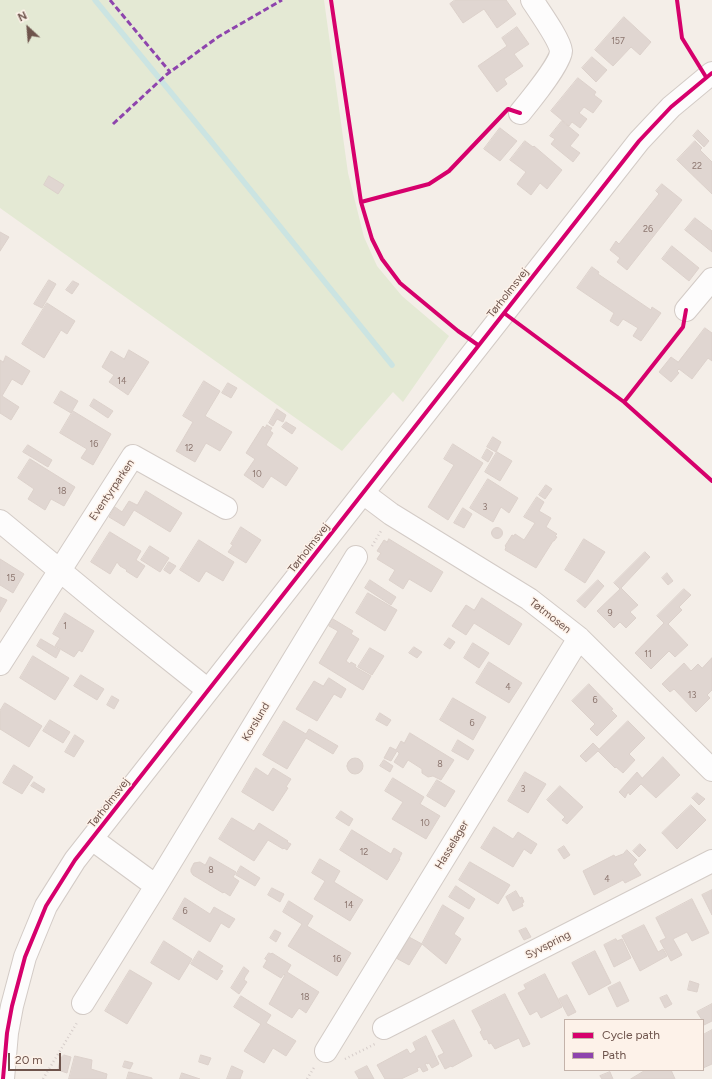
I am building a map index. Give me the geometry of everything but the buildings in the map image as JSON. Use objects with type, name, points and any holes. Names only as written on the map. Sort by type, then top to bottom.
[{"type":"street","points":[[520,113],[558,62],[561,51],[557,40],[532,0]]},
{"type":"street","name":"Tørholmsvej","points":[[3,1079],[7,1033],[12,1006],[25,957],[46,906],[75,860],[639,141],[671,107],[712,73]]},
{"type":"street","points":[[686,310],[708,291]]},
{"type":"street","name":"Eventyrparken","points":[[0,664],[133,456],[226,508]]},
{"type":"street","name":"Tøtmosen","points":[[363,493],[391,514],[529,599],[578,638],[712,770]]},
{"type":"street","points":[[0,520],[59,570],[208,690]]},
{"type":"street","name":"Korslund","points":[[83,1003],[356,557]]},
{"type":"street","name":"Hasselager","points":[[328,1061],[578,638]]},
{"type":"street","points":[[92,839],[156,886]]},
{"type":"street","name":"Syvspring","points":[[384,1028],[712,861]]},
{"type":"path","points":[[356,557],[362,558],[366,556],[391,514]]},
{"type":"path","points":[[43,1079],[81,1016],[83,1003]]},
{"type":"path","points":[[313,1069],[328,1061],[388,1038],[384,1028]]},
{"type":"green space","points":[[0,0],[324,0],[348,173],[364,237],[377,266],[402,296],[449,336],[403,402],[393,392],[342,451],[0,208]]},
{"type":"waterway","points":[[95,0],[392,365]]},
{"type":"marked path","points":[[110,0],[170,72]]},
{"type":"marked path","points":[[113,124],[166,75],[218,37],[282,0]]},
{"type":"cycle path","points":[[331,0],[361,202],[372,239],[382,259],[400,283],[458,331],[478,345]]},
{"type":"cycle path","points":[[677,0],[682,38],[706,77]]},
{"type":"cycle path","points":[[3,1079],[7,1033],[12,1006],[25,957],[46,906],[75,860],[639,141],[671,107],[712,73]]},
{"type":"cycle path","points":[[361,202],[429,184],[449,171],[508,109],[520,113]]},
{"type":"cycle path","points":[[624,402],[683,327],[686,310]]},
{"type":"cycle path","points":[[504,313],[624,402],[712,481]]}]
